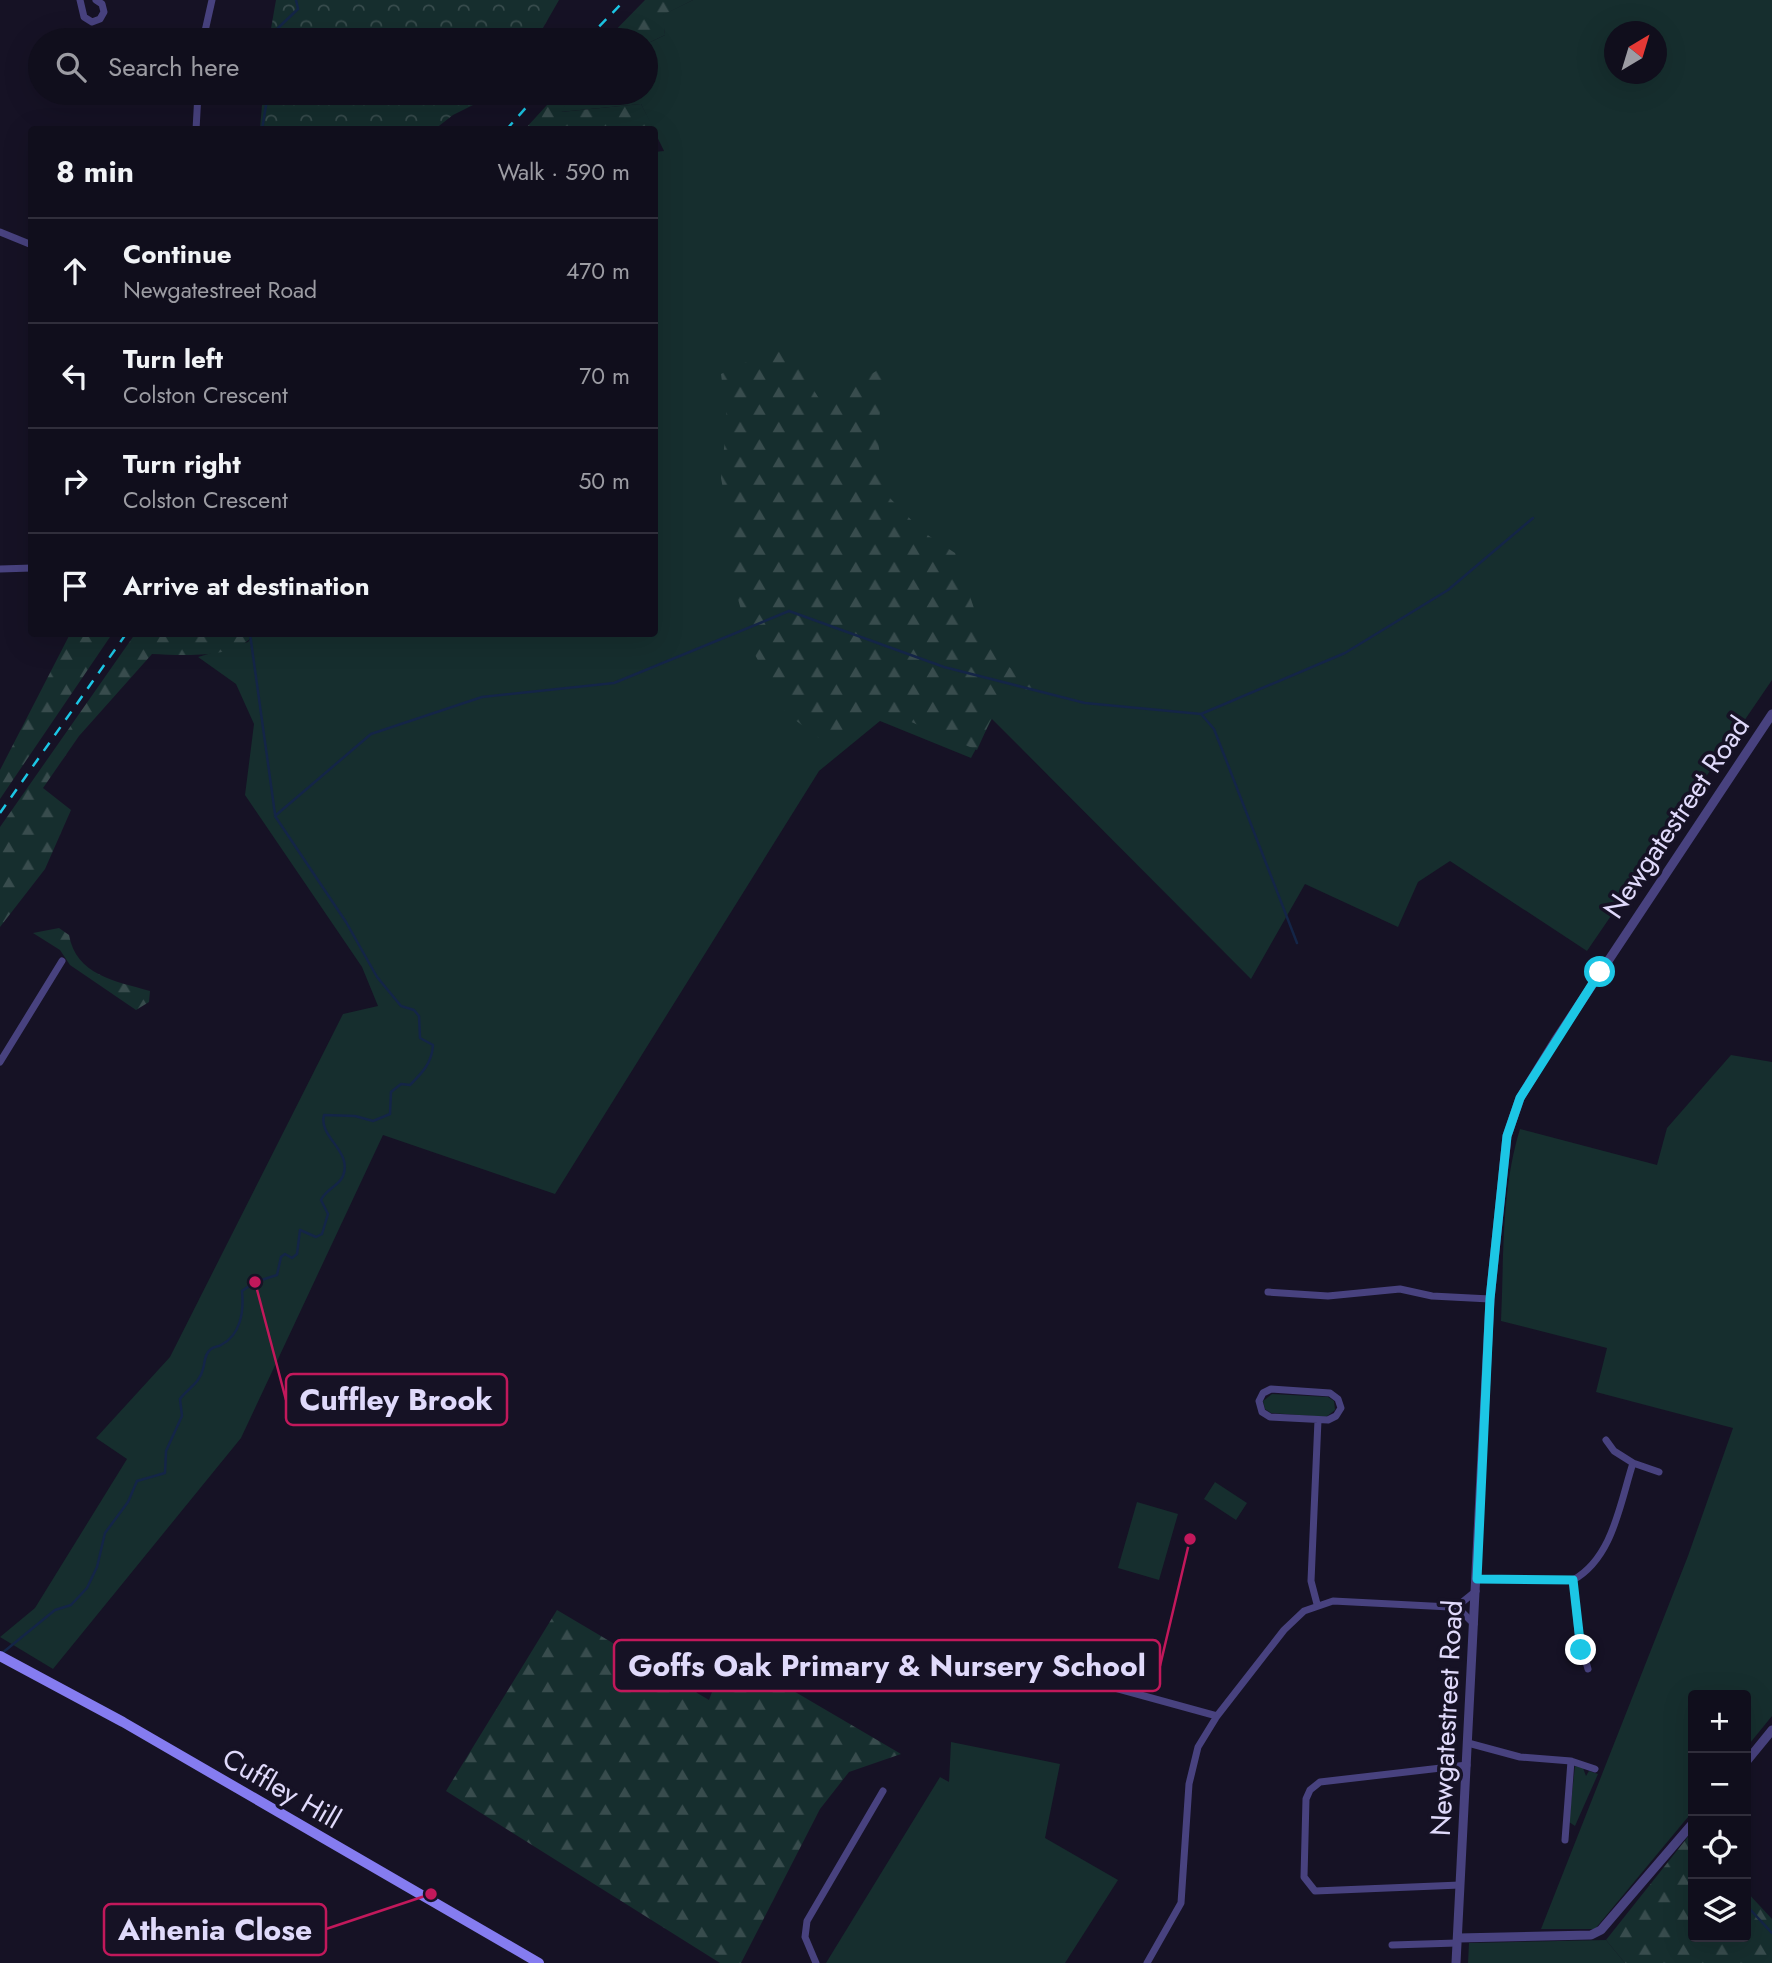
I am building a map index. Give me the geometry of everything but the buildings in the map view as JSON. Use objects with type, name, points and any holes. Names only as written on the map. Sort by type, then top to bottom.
[{"type":"main road","name":"Cuffley Hill","points":[[0,1656],[111,1715],[539,1963]]},
{"type":"street","points":[[87,0],[80,0],[84,17],[92,22],[100,19],[104,12],[102,5],[96,0]]},
{"type":"street","points":[[206,28],[212,0]]},
{"type":"street","points":[[196,126],[197,105]]},
{"type":"street","points":[[0,232],[28,243]]},
{"type":"street","points":[[0,569],[28,568]]},
{"type":"street","name":"Newgatestreet Road","points":[[1456,1963],[1490,1299],[1503,1161],[1520,1098],[1606,962],[1772,714]]},
{"type":"street","points":[[0,1062],[62,961]]},
{"type":"street","points":[[1268,1292],[1328,1296],[1400,1289],[1432,1296],[1490,1299]]},
{"type":"street","points":[[1270,1390],[1335,1395],[1340,1403],[1339,1413],[1328,1420],[1318,1420],[1270,1417],[1262,1412],[1259,1401],[1263,1393],[1270,1390]]},
{"type":"street","points":[[1317,1604],[1311,1581],[1318,1420]]},
{"type":"street","points":[[1606,1440],[1614,1451],[1633,1463],[1659,1472]]},
{"type":"street","points":[[1477,1579],[1573,1580],[1588,1572],[1602,1555],[1633,1463]]},
{"type":"street","points":[[1573,1580],[1577,1633],[1588,1670]]},
{"type":"street","points":[[1455,1608],[1476,1591]]},
{"type":"street","points":[[1159,1963],[1149,1961],[1181,1903],[1191,1767],[1198,1747],[1217,1716],[1284,1630],[1304,1611],[1317,1604],[1333,1601],[1455,1608],[1474,1623]]},
{"type":"street","points":[[1104,1685],[1217,1716]]},
{"type":"street","points":[[1751,1756],[1772,1730]]},
{"type":"street","points":[[1468,1743],[1520,1757],[1571,1761],[1595,1769]]},
{"type":"street","points":[[1565,1840],[1571,1761]]},
{"type":"street","points":[[1460,1885],[1315,1891],[1304,1877],[1306,1799],[1310,1790],[1320,1782],[1467,1765]]},
{"type":"street","points":[[816,1963],[805,1937],[807,1921],[883,1791]]},
{"type":"street","points":[[1392,1945],[1591,1935],[1601,1930],[1688,1829]]},
{"type":"green space","points":[[276,0],[559,0],[543,28],[271,28]]},
{"type":"green space","points":[[645,0],[693,0],[663,15],[665,35],[658,38],[658,28],[618,28]]},
{"type":"green space","points":[[693,0],[1772,0],[1772,680],[1587,951],[1450,861],[1418,882],[1398,927],[1305,884],[1251,979],[992,719],[971,758],[880,721],[819,771],[555,1194],[383,1135],[241,1438],[53,1669],[0,1637],[35,1608],[127,1459],[96,1438],[170,1357],[343,1014],[378,1006],[362,967],[245,795],[254,724],[236,684],[198,657],[248,642],[252,637],[658,637],[658,152],[664,151],[658,139],[658,126],[652,126],[641,105],[658,105],[658,38],[665,35],[662,15]]},
{"type":"green space","points":[[262,105],[473,105],[439,126],[260,126]]},
{"type":"green space","points":[[547,105],[565,105],[561,112],[642,105],[652,126],[528,126]]},
{"type":"green space","points":[[565,105],[631,105],[560,112]]},
{"type":"green space","points":[[785,344],[823,405],[887,364],[877,433],[885,493],[923,532],[955,553],[976,614],[999,659],[1035,687],[1001,697],[977,750],[876,707],[828,745],[786,713],[753,651],[731,575],[729,520],[721,478],[727,419],[721,374]]},
{"type":"green space","points":[[68,637],[110,637],[0,799],[0,770]]},
{"type":"green space","points":[[133,637],[251,637],[235,648],[221,652],[192,655],[152,654],[79,736],[43,788],[71,810],[45,869],[0,927],[0,827]]},
{"type":"green space","points":[[59,928],[69,935],[73,948],[88,968],[111,979],[150,991],[149,1002],[136,1010],[70,965],[60,950],[33,933]]},
{"type":"green space","points":[[1731,1055],[1772,1062],[1772,1716],[1751,1742],[1751,1690],[1688,1690],[1688,1817],[1595,1929],[1541,1929],[1688,1556],[1733,1428],[1596,1392],[1607,1348],[1501,1321],[1504,1224],[1509,1176],[1520,1129],[1657,1165],[1667,1128]]},
{"type":"green space","points":[[1272,1394],[1328,1397],[1334,1401],[1335,1410],[1326,1417],[1271,1413],[1265,1409],[1263,1401]]},
{"type":"green space","points":[[1215,1482],[1247,1503],[1236,1520],[1204,1499]]},
{"type":"green space","points":[[1137,1502],[1178,1514],[1159,1580],[1118,1568]]},
{"type":"green space","points":[[557,1610],[709,1700],[727,1652],[901,1754],[849,1772],[820,1809],[741,1963],[720,1963],[446,1791]]},
{"type":"green space","points":[[951,1742],[1060,1764],[1045,1838],[1118,1880],[1065,1963],[826,1963],[940,1777],[949,1782]]},
{"type":"green space","points":[[1575,1766],[1583,1768],[1586,1776],[1589,1771],[1598,1774],[1575,1826],[1569,1822]]},
{"type":"green space","points":[[1688,1837],[1688,1942],[1751,1942],[1751,1896],[1772,1919],[1772,1963],[1625,1963],[1606,1940]]},
{"type":"green space","points":[[1606,1940],[1625,1963],[1468,1963],[1469,1943]]},
{"type":"waterway","points":[[278,28],[298,9],[296,0]]},
{"type":"waterway","points":[[263,126],[266,105]]},
{"type":"waterway","points":[[1,1654],[55,1610],[71,1605],[87,1588],[97,1567],[105,1533],[128,1502],[137,1481],[165,1473],[166,1451],[182,1416],[180,1399],[199,1378],[209,1351],[228,1341],[237,1329],[242,1314],[242,1291],[255,1282],[277,1275],[281,1257],[285,1254],[292,1258],[297,1254],[300,1230],[316,1237],[322,1234],[328,1214],[321,1200],[341,1179],[345,1167],[340,1152],[326,1130],[324,1115],[355,1116],[373,1121],[390,1114],[391,1092],[401,1084],[410,1085],[431,1057],[433,1045],[420,1038],[419,1016],[414,1010],[401,1006],[377,977],[346,922],[275,816],[371,734],[482,697],[614,683],[789,611],[944,667],[1085,703],[1201,714],[1345,653],[1448,590],[1533,518]]},
{"type":"waterway","points":[[250,637],[275,814]]},
{"type":"waterway","points":[[1201,714],[1214,729],[1297,943]]},
{"type":"waterway","points":[[1751,1910],[1772,1933]]},
{"type":"railway","points":[[598,28],[625,0]]},
{"type":"railway","points":[[510,126],[528,105]]},
{"type":"railway","points":[[0,813],[124,637]]},
{"type":"place","name":"Cuffley Brook","points":[[255,1282]]},
{"type":"place","name":"Goffs Oak Primary & Nursery School","points":[[1190,1539]]},
{"type":"place","name":"Athenia Close","points":[[431,1894]]},
{"type":"route","points":[[1581,1650],[1573,1580],[1477,1579],[1490,1299],[1507,1136],[1520,1098],[1600,972]]}]
